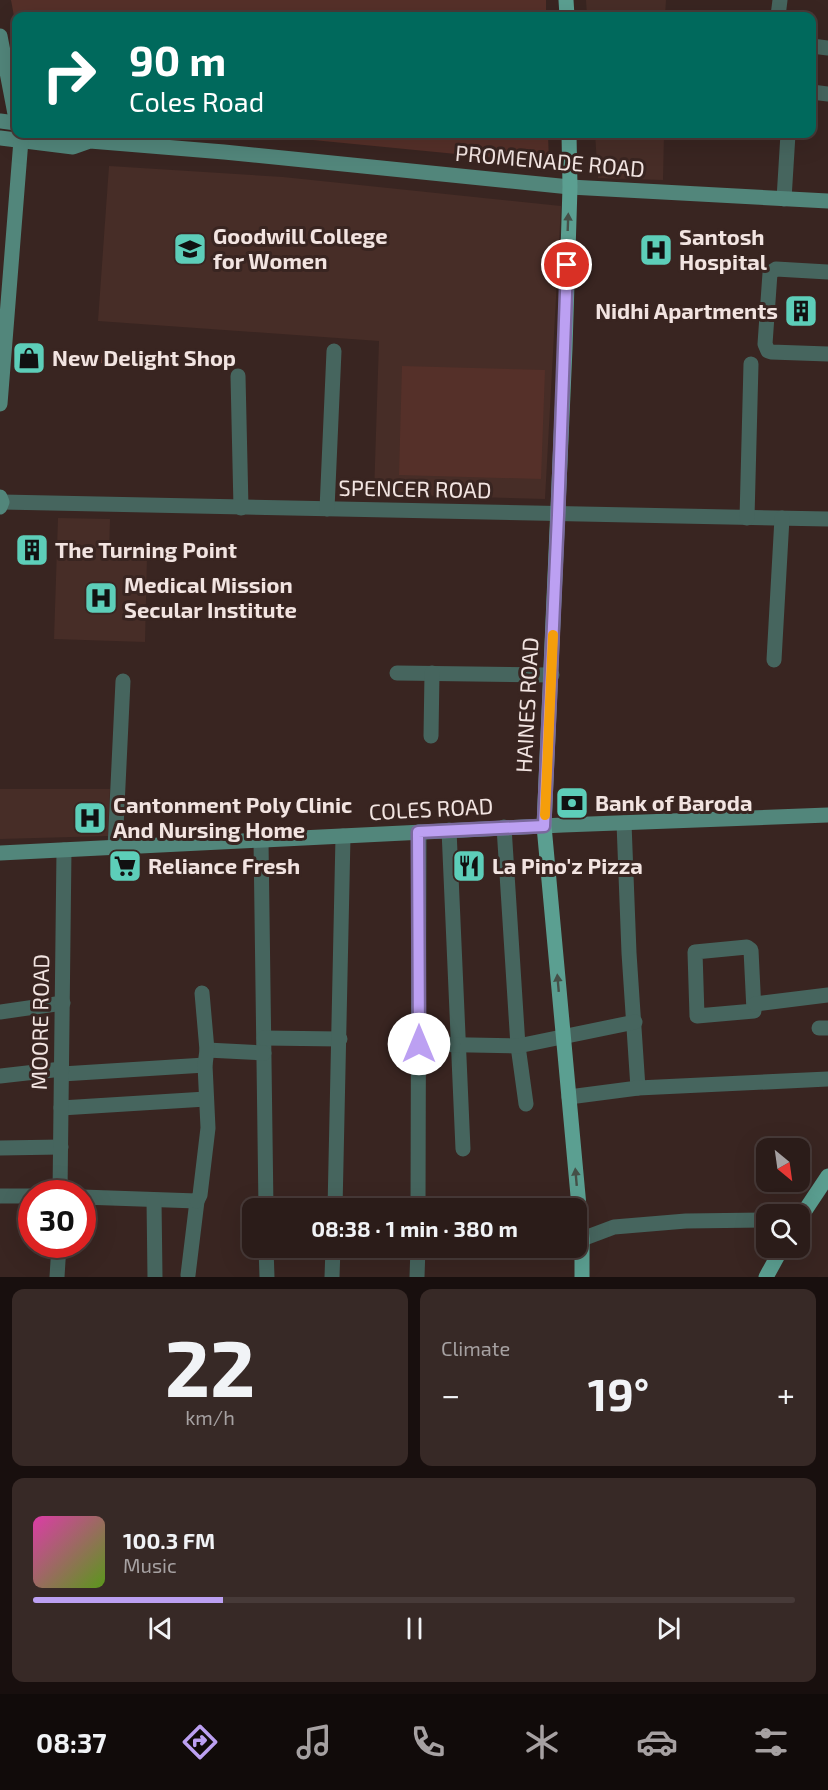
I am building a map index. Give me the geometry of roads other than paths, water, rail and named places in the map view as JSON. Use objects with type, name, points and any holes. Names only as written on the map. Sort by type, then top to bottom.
[{"type":"main road","name":"HAINES ROAD","points":[[569,138],[570,187],[552,675],[544,826],[576,1198]]},
{"type":"main road","points":[[809,1204],[828,1176]]},
{"type":"main road","name":"HAINES ROAD","points":[[580,1258],[582,1277]]},
{"type":"main road","points":[[766,1277],[776,1258]]},
{"type":"street","points":[[0,36],[12,100]]},
{"type":"street","points":[[0,404],[20,138]]},
{"type":"street","name":"PROMENADE ROAD","points":[[25,138],[73,147],[85,138]]},
{"type":"street","name":"PROMENADE ROAD","points":[[95,138],[570,187],[828,201]]},
{"type":"street","points":[[783,199],[788,138]]},
{"type":"street","points":[[828,272],[772,270],[769,275],[765,344],[771,352],[828,354]]},
{"type":"street","points":[[327,510],[334,351]]},
{"type":"street","points":[[747,518],[752,364]]},
{"type":"street","points":[[238,376],[241,508]]},
{"type":"street","name":"SPENCER ROAD","points":[[1,502],[828,519]]},
{"type":"street","points":[[774,660],[782,518]]},
{"type":"street","points":[[397,673],[552,675]]},
{"type":"street","points":[[431,736],[432,673]]},
{"type":"street","points":[[116,848],[123,681]]},
{"type":"street","name":"COLES ROAD","points":[[0,853],[504,827],[828,815]]},
{"type":"street","points":[[624,823],[629,953],[638,1088]]},
{"type":"street","points":[[504,827],[518,1046],[526,1104]]},
{"type":"street","points":[[448,830],[463,1149]]},
{"type":"street","points":[[418,832],[418,1198]]},
{"type":"street","points":[[335,1198],[343,836]]},
{"type":"street","points":[[261,840],[266,1198]]},
{"type":"street","name":"MOORE ROAD","points":[[60,1180],[64,850]]},
{"type":"street","points":[[750,948],[755,1004],[752,1012],[697,1016],[695,952],[750,948]]},
{"type":"street","points":[[192,1276],[197,1201],[200,1195],[208,1128],[202,993]]},
{"type":"street","points":[[755,1004],[828,995]]},
{"type":"street","points":[[0,1012],[63,1003]]},
{"type":"street","points":[[419,1044],[458,1047],[518,1046],[635,1022]]},
{"type":"street","points":[[0,1076],[206,1058],[264,1046],[340,1039]]},
{"type":"street","points":[[569,1096],[638,1088],[828,1079]]},
{"type":"street","points":[[61,1108],[206,1100]]},
{"type":"street","points":[[0,1148],[61,1147]]},
{"type":"street","points":[[0,1196],[18,1196]]},
{"type":"street","points":[[96,1198],[197,1201]]},
{"type":"street","points":[[154,1200],[155,1277]]},
{"type":"street","points":[[587,1236],[614,1227],[686,1221],[756,1220]]},
{"type":"street","points":[[57,1277],[58,1258]]},
{"type":"street","points":[[266,1258],[267,1277]]},
{"type":"street","points":[[332,1277],[333,1258]]},
{"type":"street","points":[[417,1277],[418,1258]]},
{"type":"place","name":"Goodwill College for Women","points":[[190,249]]},
{"type":"place","name":"Santosh Hospital","points":[[656,250]]},
{"type":"place","name":"Nidhi Apartments","points":[[801,311]]},
{"type":"place","name":"New Delight Shop","points":[[29,358]]},
{"type":"place","name":"The Turning Point","points":[[32,550]]},
{"type":"place","name":"Medical Mission Secular Institute","points":[[101,598]]},
{"type":"place","name":"Bank of Baroda","points":[[572,803]]},
{"type":"place","name":"Cantonment Poly Clinic And Nursing Home","points":[[90,818]]},
{"type":"place","name":"Reliance Fresh","points":[[125,866]]},
{"type":"place","name":"La Pino'z Pizza","points":[[469,866]]}]
